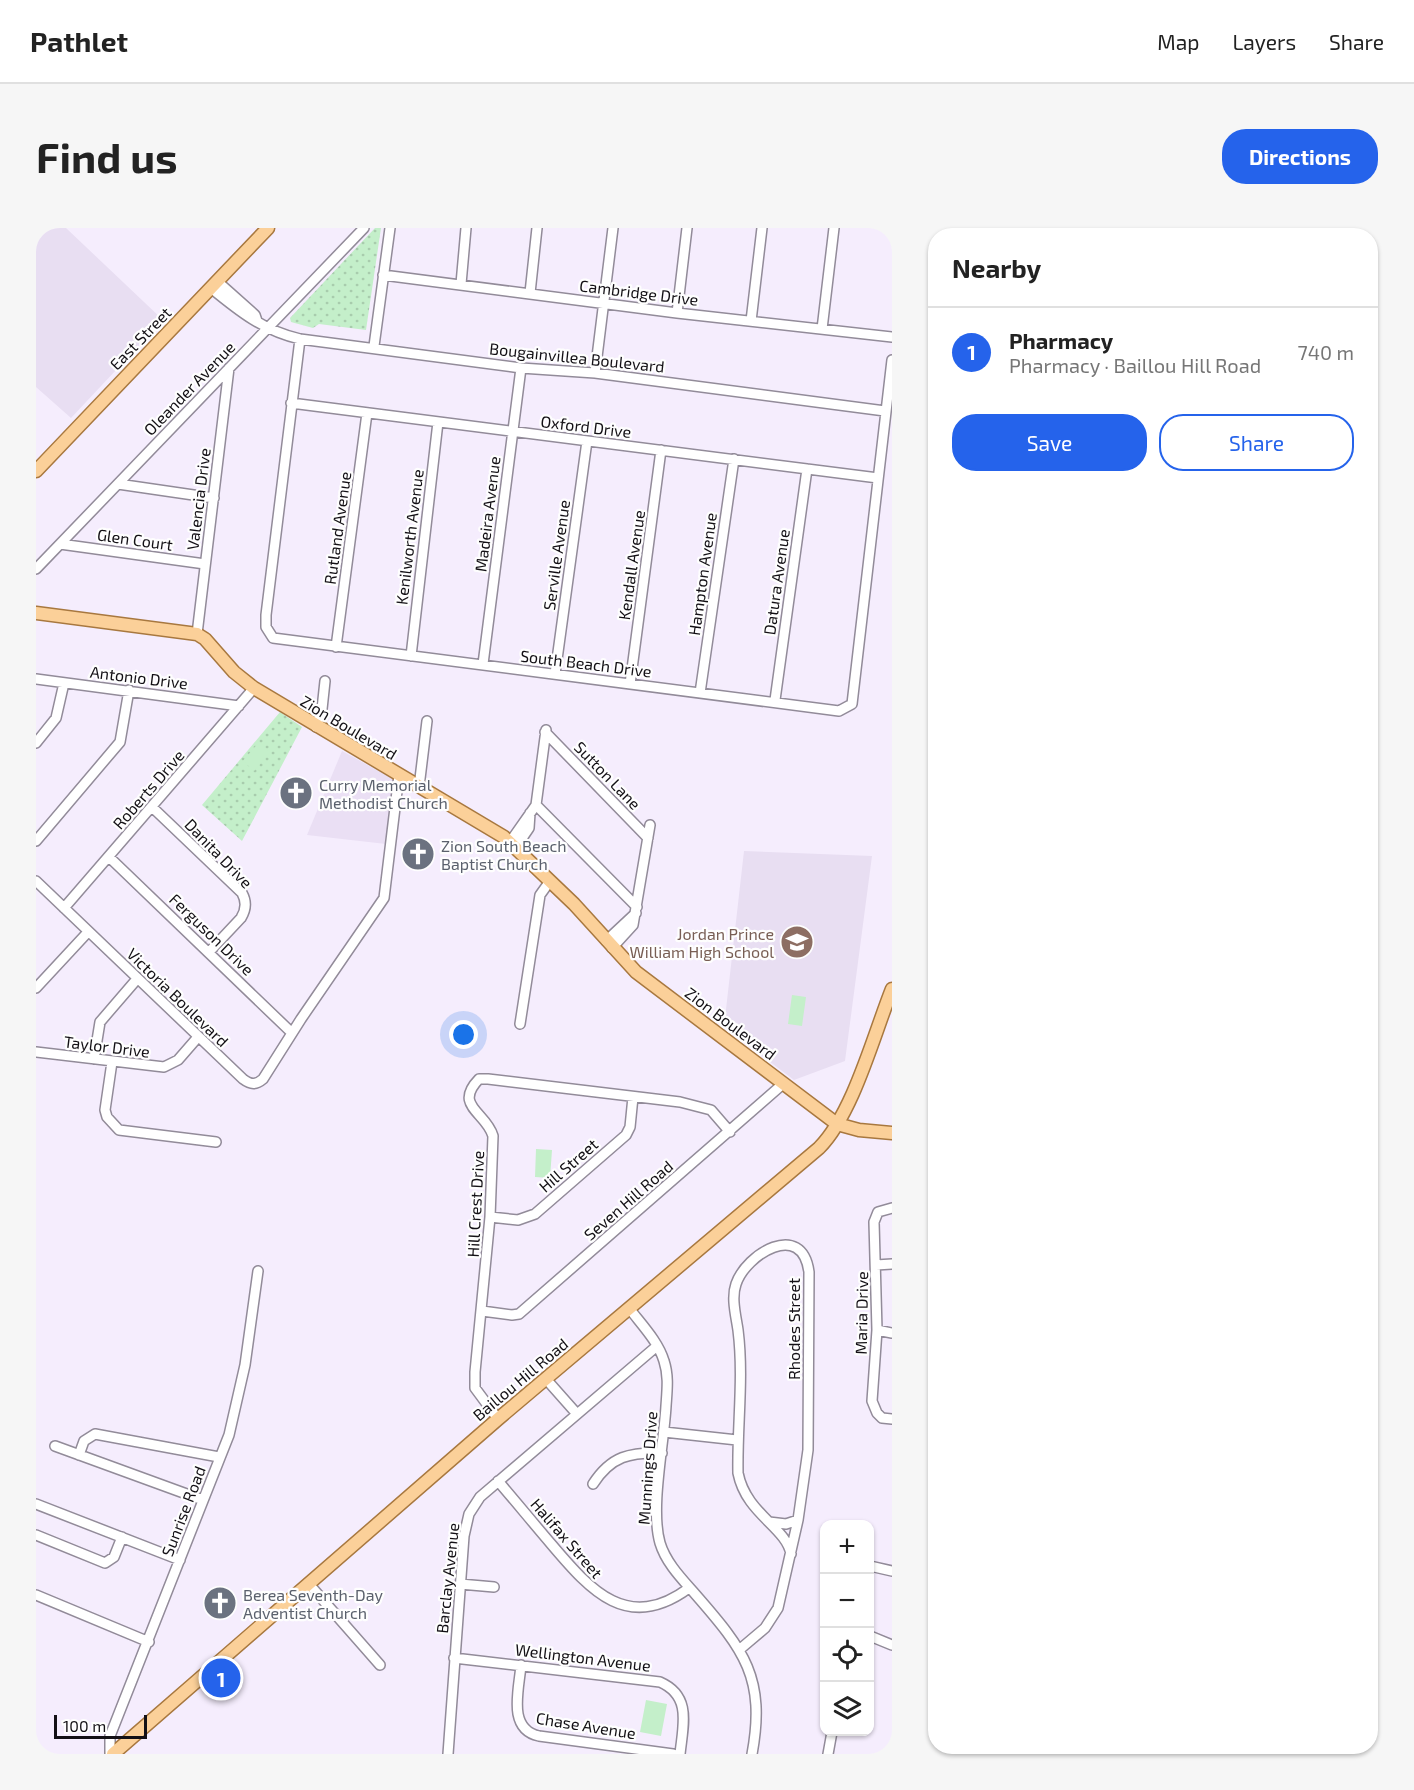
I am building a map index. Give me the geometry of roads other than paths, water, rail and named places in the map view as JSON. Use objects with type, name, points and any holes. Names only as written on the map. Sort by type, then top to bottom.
[{"type":"main road","name":"East Street","points":[[36,471],[268,228]]},
{"type":"main road","points":[[36,613],[197,634]]},
{"type":"main road","name":"Zion Boulevard","points":[[197,634],[210,643],[234,672],[254,688],[513,845],[651,984],[837,1124]]},
{"type":"main road","name":"Baillou Hill Road","points":[[116,1753],[498,1419],[814,1152],[837,1124],[892,988]]},
{"type":"main road","points":[[837,1124],[859,1130],[892,1133]]},
{"type":"street","name":"Oleander Avenue","points":[[36,569],[364,228]]},
{"type":"street","points":[[374,346],[390,228]]},
{"type":"street","points":[[461,284],[466,228]]},
{"type":"street","points":[[530,293],[537,228]]},
{"type":"street","points":[[595,373],[613,228]]},
{"type":"street","points":[[677,313],[687,228]]},
{"type":"street","points":[[751,321],[762,228]]},
{"type":"street","points":[[822,328],[834,228]]},
{"type":"street","name":"Cambridge Drive","points":[[383,275],[677,313],[892,337]]},
{"type":"street","name":"Bougainvillea Boulevard","points":[[214,284],[239,311],[267,328],[300,339],[374,346],[521,368],[595,373],[885,411]]},
{"type":"street","name":"South Beach Drive","points":[[300,339],[266,627],[273,638],[282,641],[483,664],[700,693],[775,700],[839,711],[852,704],[892,360]]},
{"type":"street","name":"Valencia Drive","points":[[197,634],[230,368]]},
{"type":"street","name":"Madeira Avenue","points":[[483,664],[521,368]]},
{"type":"street","name":"Oxford Drive","points":[[291,403],[878,478]]},
{"type":"street","name":"Rutland Avenue","points":[[336,647],[367,413]]},
{"type":"street","name":"Kenilworth Avenue","points":[[411,656],[438,422]]},
{"type":"street","name":"Serville Avenue","points":[[555,674],[587,441]]},
{"type":"street","name":"Kendall Avenue","points":[[630,684],[661,450]]},
{"type":"street","name":"Hampton Avenue","points":[[700,693],[734,459]]},
{"type":"street","name":"Datura Avenue","points":[[775,700],[807,469]]},
{"type":"street","points":[[118,484],[214,498]]},
{"type":"street","name":"Glen Court","points":[[60,544],[205,564]]},
{"type":"street","name":"Antonio Drive","points":[[36,679],[239,706]]},
{"type":"street","points":[[315,727],[322,709],[325,681]]},
{"type":"street","points":[[36,743],[56,718],[63,683]]},
{"type":"street","name":"Roberts Drive","points":[[64,908],[254,688]]},
{"type":"street","points":[[36,842],[120,742],[129,690]]},
{"type":"street","points":[[419,787],[427,721]]},
{"type":"street","name":"Sutton Lane","points":[[533,809],[546,729],[648,838]]},
{"type":"street","points":[[292,1033],[384,898],[399,776]]},
{"type":"street","name":"Danita Drive","points":[[152,807],[242,893],[245,899],[246,906],[241,918],[210,951]]},
{"type":"street","points":[[513,845],[533,809],[636,910],[609,944]]},
{"type":"street","name":"Sutton Lane","points":[[636,910],[650,825]]},
{"type":"street","name":"Ferguson Drive","points":[[110,857],[210,951],[292,1033]]},
{"type":"street","points":[[520,1024],[540,895],[550,880]]},
{"type":"street","name":"Victoria Boulevard","points":[[37,885],[250,1084],[264,1079],[292,1033]]},
{"type":"street","points":[[36,988],[88,932]]},
{"type":"street","points":[[94,1059],[100,1022],[137,979]]},
{"type":"street","name":"Taylor Drive","points":[[36,1052],[164,1067],[178,1060],[198,1037]]},
{"type":"street","points":[[112,1062],[105,1110],[107,1117],[119,1130],[216,1142]]},
{"type":"street","name":"Hill Crest Drive","points":[[498,1419],[475,1388],[474,1372],[490,1217],[493,1136],[490,1127],[473,1110],[468,1095],[479,1079],[704,1106],[711,1110],[730,1132]]},
{"type":"street","name":"Seven Hill Road","points":[[482,1311],[519,1314],[784,1083]]},
{"type":"street","name":"Hill Street","points":[[490,1217],[518,1220],[535,1214],[626,1135],[630,1127],[633,1097]]},
{"type":"street","name":"Maria Drive","points":[[892,1208],[878,1212],[874,1222],[877,1330],[872,1401],[882,1418],[892,1419]]},
{"type":"street","name":"Rhodes Street","points":[[739,1650],[758,1634],[774,1615],[781,1600],[791,1554],[798,1520],[808,1450],[809,1277],[802,1254],[785,1244],[777,1244],[765,1251],[743,1272],[736,1285],[741,1389],[737,1440],[741,1486],[753,1507],[786,1541],[791,1554]]},
{"type":"street","points":[[876,1264],[892,1264]]},
{"type":"street","name":"Sunrise Road","points":[[116,1753],[110,1736],[229,1435],[245,1365],[258,1271]]},
{"type":"street","name":"Munnings Drive","points":[[629,1308],[657,1346],[664,1360],[668,1383],[657,1508],[659,1537],[669,1562],[739,1650],[748,1665],[756,1689],[757,1711],[752,1754]]},
{"type":"street","points":[[877,1330],[892,1333]]},
{"type":"street","name":"Barclay Avenue","points":[[447,1754],[459,1584],[469,1514],[480,1497],[657,1346]]},
{"type":"street","points":[[546,1378],[577,1414]]},
{"type":"street","points":[[664,1432],[737,1440]]},
{"type":"street","points":[[79,1455],[84,1441],[95,1434],[219,1457]]},
{"type":"street","points":[[55,1446],[203,1500]]},
{"type":"street","points":[[593,1484],[604,1468],[617,1458],[636,1453],[662,1453]]},
{"type":"street","name":"Halifax Street","points":[[498,1481],[579,1577],[600,1596],[617,1604],[645,1607],[678,1596],[689,1588]]},
{"type":"street","points":[[36,1504],[180,1560]]},
{"type":"street","points":[[768,1522],[786,1524],[798,1520]]},
{"type":"street","points":[[36,1534],[105,1563],[114,1557],[122,1537]]},
{"type":"street","points":[[874,1567],[892,1571]]},
{"type":"street","points":[[308,1583],[380,1665]]},
{"type":"street","points":[[459,1584],[494,1587]]},
{"type":"street","points":[[36,1595],[149,1642]]},
{"type":"street","points":[[874,1638],[892,1645]]},
{"type":"street","name":"Wellington Avenue","points":[[454,1658],[647,1679],[670,1687],[680,1696],[684,1706],[680,1754]]},
{"type":"street","name":"Chase Avenue","points":[[521,1665],[518,1718],[528,1732],[539,1736],[673,1754]]},
{"type":"street","points":[[828,1754],[831,1736]]},
{"type":"place","name":"Curry Memorial Methodist Church","points":[[296,793]]},
{"type":"place","name":"Zion South Beach Baptist Church","points":[[418,854]]},
{"type":"place","name":"Jordan Prince William High School","points":[[797,942]]},
{"type":"place","name":"Berea Seventh-Day Adventist Church","points":[[220,1603]]},
{"type":"place","name":"Pharmacy","points":[[221,1678]]}]
